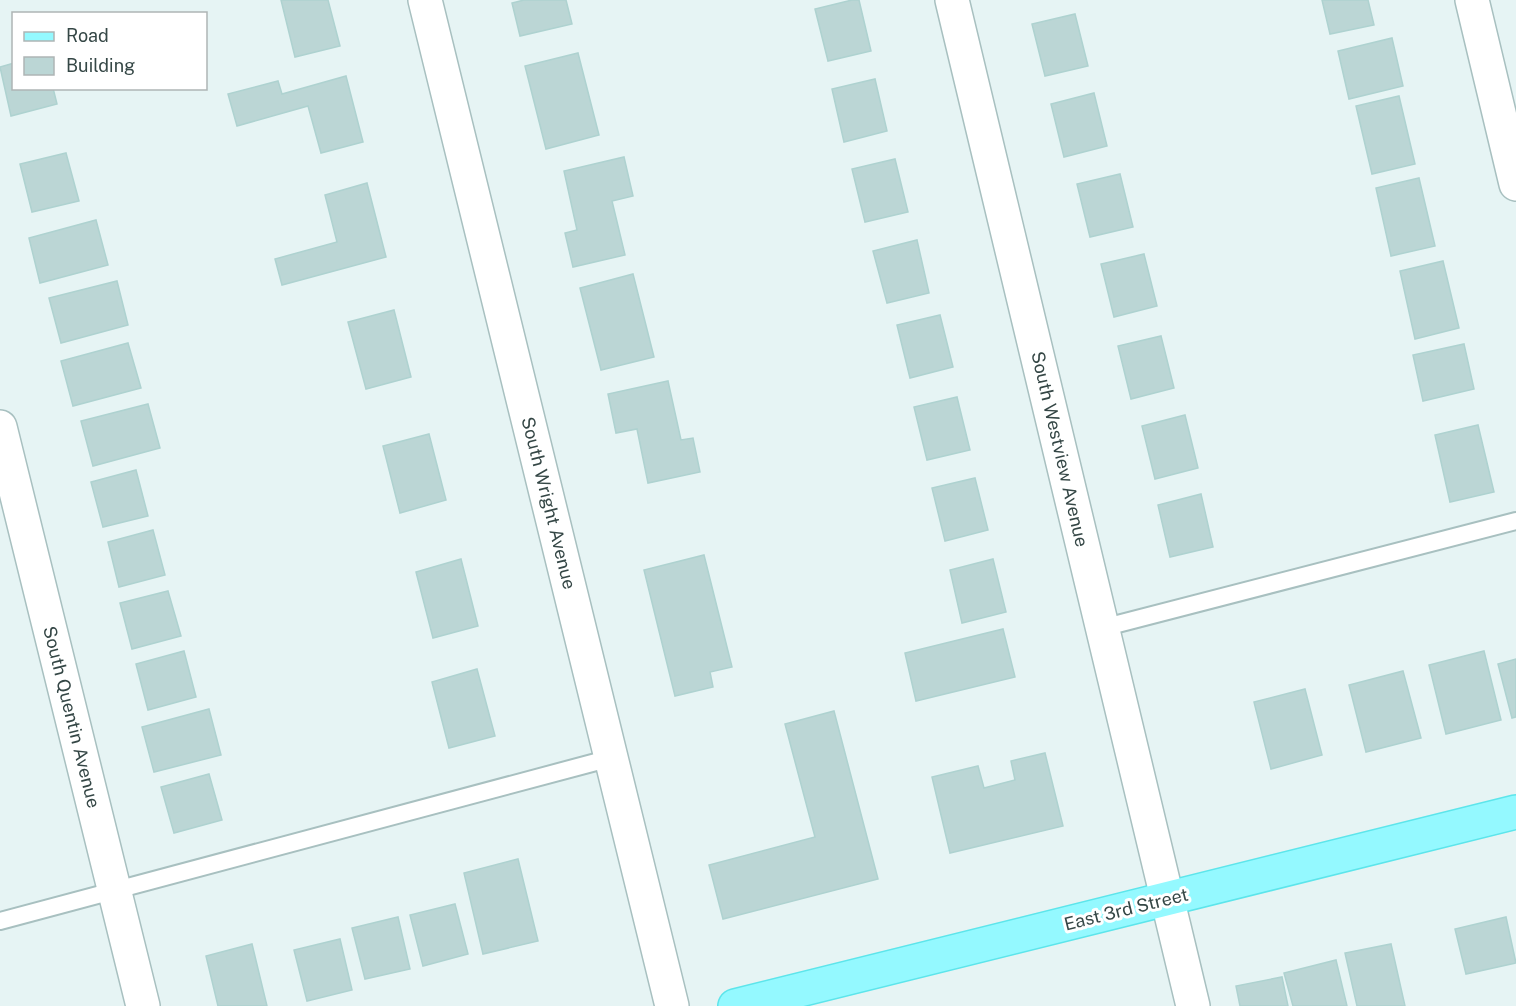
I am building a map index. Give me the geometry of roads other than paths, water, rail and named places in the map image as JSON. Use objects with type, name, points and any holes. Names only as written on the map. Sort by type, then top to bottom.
[{"type":"main road","name":"East 3rd Street","points":[[735,1006],[1516,812]]},
{"type":"street","name":"South Wright Avenue","points":[[425,0],[672,1006]]},
{"type":"street","name":"South Westview Avenue","points":[[952,0],[1193,1006]]},
{"type":"street","points":[[1472,0],[1516,184]]},
{"type":"street","name":"South Quentin Avenue","points":[[0,427],[144,1006]]},
{"type":"lane","points":[[1102,628],[1516,520]]},
{"type":"lane","points":[[0,921],[611,758]]}]
